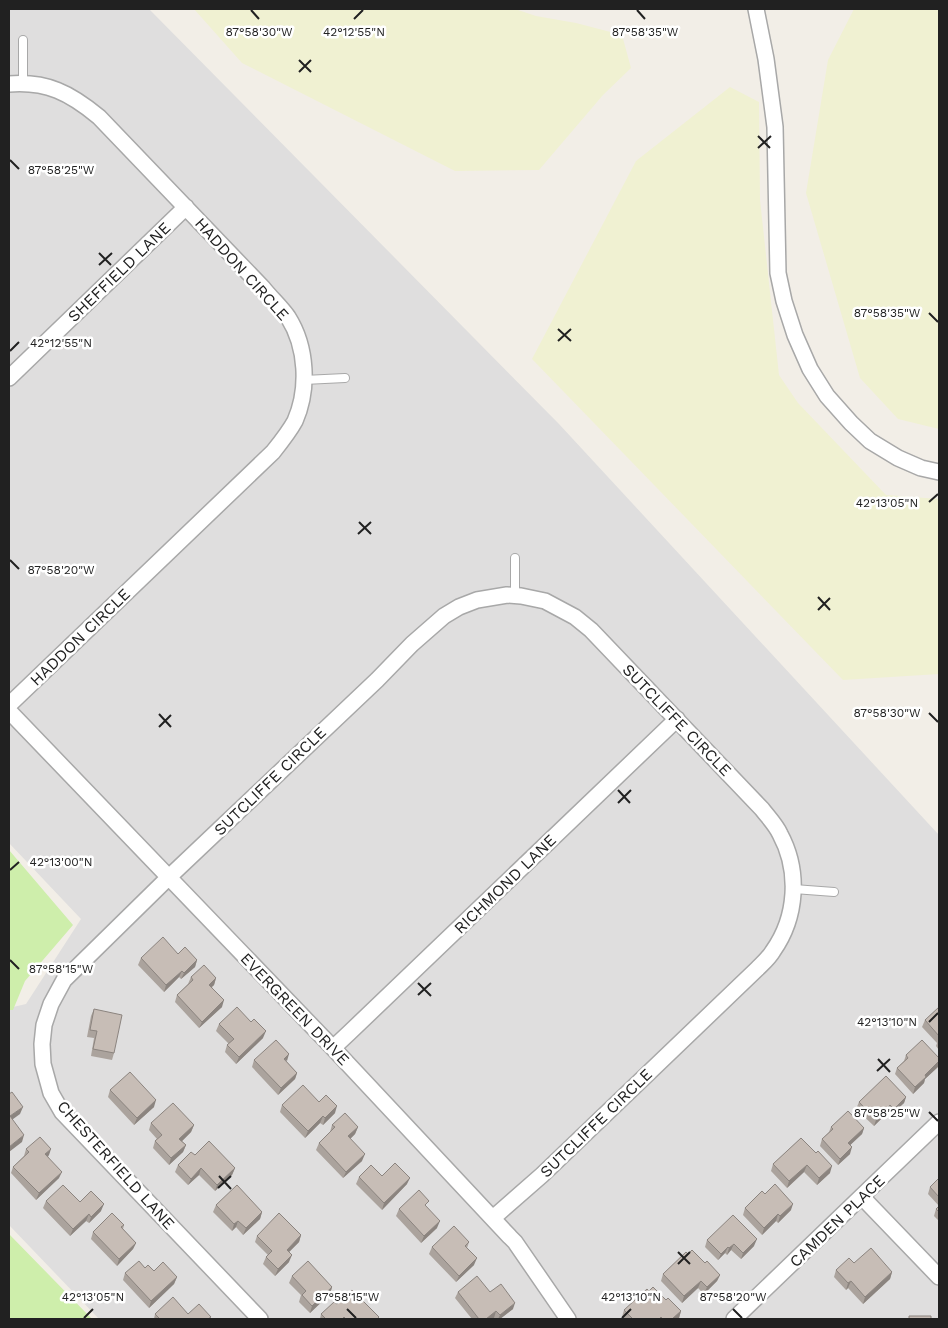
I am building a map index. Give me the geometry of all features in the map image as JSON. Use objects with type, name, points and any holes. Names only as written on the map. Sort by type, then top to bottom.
[{"type":"street","points":[[756,9],[766,59],[775,127],[778,273],[784,302],[795,335],[810,369],[827,396],[870,441],[898,458],[921,468],[939,472]]},
{"type":"street","name":"HADDON CIRCLE","points":[[9,705],[273,452],[291,428],[295,419],[302,399],[304,380],[303,359],[299,341],[288,318],[263,288],[99,117],[82,102],[58,90],[36,84],[16,83]]},
{"type":"street","name":"SHEFFIELD LANE","points":[[9,378],[186,207]]},
{"type":"street","name":"SUTCLIFFE CIRCLE","points":[[168,878],[377,680],[412,644],[444,616],[458,607],[477,600],[507,595],[545,601],[575,617],[591,630],[677,719],[762,809],[780,832],[786,844],[794,876],[794,888],[789,917],[782,937],[772,953],[762,963],[542,1175],[493,1218]]},
{"type":"street","name":"EVERGREEN DRIVE","points":[[9,712],[333,1048],[493,1218],[515,1242],[568,1319]]},
{"type":"street","name":"RICHMOND LANE","points":[[333,1048],[677,719]]},
{"type":"street","name":"CHESTERFIELD LANE","points":[[168,878],[64,980],[51,1004],[44,1025],[42,1044],[43,1064],[52,1093],[62,1112],[260,1319]]},
{"type":"street","name":"CAMDEN PLACE","points":[[734,1319],[939,1122]]},
{"type":"street","points":[[862,1197],[939,1277]]},
{"type":"lane","points":[[16,83],[23,40]]},
{"type":"lane","points":[[304,380],[345,378]]},
{"type":"lane","points":[[515,558],[515,596]]},
{"type":"lane","points":[[794,888],[834,892]]},
{"type":"shaded area","points":[[9,9],[149,9],[559,424],[939,835],[939,1319],[99,1319],[9,1225],[9,1008],[26,1004],[81,919],[9,843]]},
{"type":"green space","points":[[194,9],[515,9],[536,16],[576,23],[622,35],[631,68],[603,95],[539,170],[455,171],[242,63]]},
{"type":"green space","points":[[854,9],[939,9],[939,429],[898,419],[860,378],[806,193],[828,60]]},
{"type":"green space","points":[[730,87],[759,102],[760,200],[779,375],[798,403],[886,495],[939,499],[939,674],[843,680],[532,359],[636,161]]},
{"type":"green space","points":[[9,850],[73,925],[25,981],[13,1010],[9,1010]]},
{"type":"green space","points":[[9,1234],[92,1319],[9,1319]]},
{"type":"building","points":[[163,937],[178,954],[185,947],[197,960],[184,973],[182,971],[166,985],[141,958]]},
{"type":"building","points":[[204,965],[216,978],[209,985],[224,1000],[202,1022],[177,995],[193,980],[191,977]]},
{"type":"building","points":[[237,1007],[251,1022],[254,1019],[266,1031],[239,1057],[227,1045],[234,1039],[219,1024]]},
{"type":"building","points":[[939,1007],[939,1036],[925,1020]]},
{"type":"building","points":[[94,1009],[122,1015],[114,1053],[93,1049],[97,1031],[90,1030]]},
{"type":"building","points":[[276,1040],[289,1054],[284,1059],[297,1073],[281,1088],[254,1060]]},
{"type":"building","points":[[922,1040],[939,1058],[939,1061],[915,1087],[897,1068],[908,1058],[906,1055]]},
{"type":"building","points":[[130,1072],[156,1100],[137,1118],[110,1090]]},
{"type":"building","points":[[886,1076],[906,1097],[894,1109],[890,1105],[876,1120],[859,1102]]},
{"type":"building","points":[[303,1085],[319,1102],[326,1095],[337,1106],[325,1118],[323,1116],[308,1131],[282,1105]]},
{"type":"building","points":[[12,1092],[23,1107],[10,1116],[24,1135],[9,1147],[9,1094]]},
{"type":"building","points":[[173,1103],[194,1125],[179,1139],[186,1145],[171,1158],[155,1141],[162,1135],[151,1123]]},
{"type":"building","points":[[848,1111],[864,1128],[848,1143],[852,1147],[840,1159],[822,1139],[833,1129],[831,1127]]},
{"type":"building","points":[[345,1113],[358,1127],[348,1136],[365,1154],[346,1172],[319,1143],[335,1127],[332,1125]]},
{"type":"building","points":[[40,1137],[51,1149],[45,1154],[62,1172],[39,1193],[13,1167],[29,1152],[26,1149]]},
{"type":"building","points":[[801,1138],[816,1153],[818,1151],[832,1166],[819,1178],[807,1165],[789,1181],[773,1164]]},
{"type":"building","points":[[209,1141],[235,1168],[217,1185],[201,1168],[191,1179],[178,1165],[191,1152],[195,1155]]},
{"type":"building","points":[[395,1163],[410,1178],[384,1203],[359,1177],[371,1165],[382,1176]]},
{"type":"building","points":[[939,1178],[939,1197],[930,1187]]},
{"type":"building","points":[[775,1184],[793,1204],[780,1216],[778,1214],[764,1228],[745,1208],[762,1191],[765,1194]]},
{"type":"building","points":[[63,1185],[80,1202],[91,1191],[104,1204],[91,1217],[89,1214],[73,1229],[46,1201]]},
{"type":"building","points":[[237,1185],[262,1212],[246,1228],[238,1221],[234,1224],[216,1205]]},
{"type":"building","points":[[419,1190],[429,1201],[425,1205],[440,1221],[424,1236],[399,1209]]},
{"type":"building","points":[[112,1213],[124,1225],[121,1227],[136,1243],[119,1259],[93,1232]]},
{"type":"building","points":[[279,1213],[301,1235],[287,1250],[292,1255],[278,1269],[266,1257],[272,1251],[257,1236]]},
{"type":"building","points":[[733,1215],[757,1239],[743,1253],[734,1244],[721,1254],[707,1240]]},
{"type":"building","points":[[454,1226],[469,1242],[465,1246],[477,1258],[459,1276],[432,1247]]},
{"type":"building","points":[[871,1248],[892,1272],[865,1297],[851,1281],[848,1283],[836,1270],[849,1258],[854,1263]]},
{"type":"building","points":[[692,1250],[705,1263],[707,1261],[720,1275],[707,1287],[701,1281],[684,1296],[663,1274],[686,1252],[688,1254]]},
{"type":"building","points":[[139,1261],[145,1268],[148,1265],[154,1271],[163,1262],[177,1277],[151,1301],[125,1273]]},
{"type":"building","points":[[308,1261],[332,1287],[312,1306],[302,1295],[306,1291],[292,1276]]},
{"type":"building","points":[[477,1276],[490,1292],[501,1284],[515,1303],[500,1315],[496,1311],[486,1319],[479,1319],[458,1292]]},
{"type":"building","points":[[653,1287],[681,1311],[672,1319],[663,1319],[661,1317],[659,1319],[633,1319],[624,1310],[647,1289],[649,1291]]},
{"type":"building","points":[[352,1290],[379,1317],[377,1319],[346,1319],[344,1317],[342,1319],[326,1319],[321,1314],[334,1302],[337,1304]]},
{"type":"building","points":[[173,1297],[188,1314],[199,1304],[211,1317],[208,1319],[160,1319],[155,1314]]},
{"type":"building","points":[[909,1316],[931,1316],[931,1319],[909,1319]]}]
